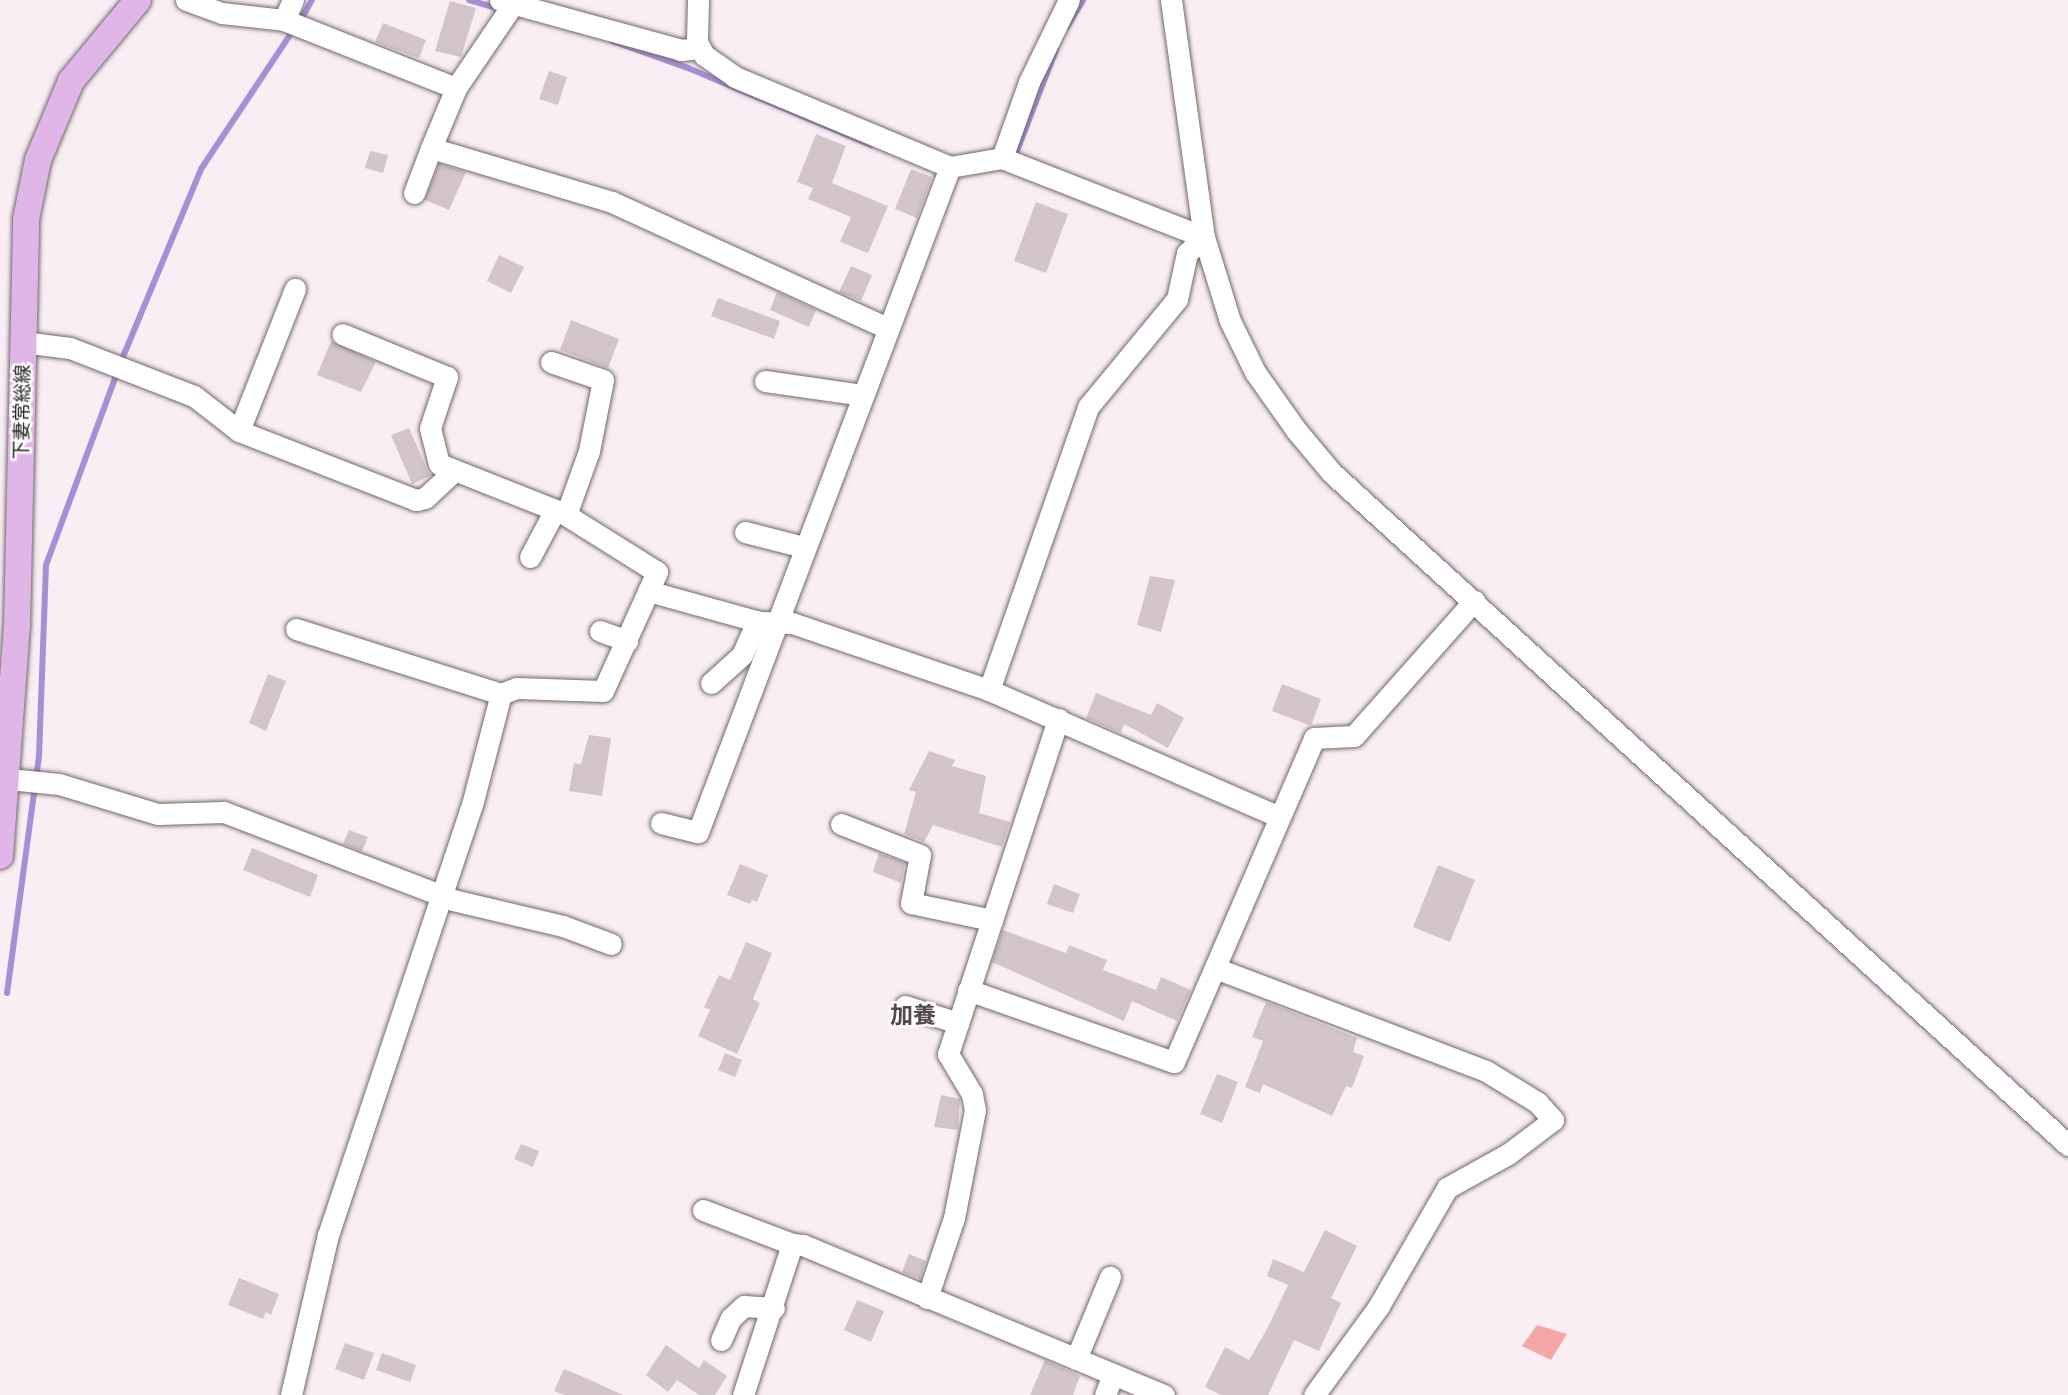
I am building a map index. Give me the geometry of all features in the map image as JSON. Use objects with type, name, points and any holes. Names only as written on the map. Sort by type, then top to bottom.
[{"type":"main road","name":"下妻常総線","points":[[0,856],[25,780],[8,626],[23,342],[26,219],[38,160],[71,81],[138,0]]},
{"type":"street","points":[[186,0],[222,13],[284,20],[456,88]]},
{"type":"street","points":[[284,20],[293,0]]},
{"type":"street","points":[[698,0],[700,48],[715,65],[735,77],[950,167],[1002,158],[1204,237]]},
{"type":"street","points":[[1002,158],[1029,82],[1069,0]]},
{"type":"street","points":[[1171,0],[1204,237],[1230,321],[1255,372],[1296,430],[1332,473],[2068,1145]]},
{"type":"street","points":[[414,193],[456,88],[507,6],[681,50],[700,48]]},
{"type":"street","points":[[431,148],[612,202],[887,328]]},
{"type":"street","points":[[711,683],[743,655],[766,621],[804,547],[950,167]]},
{"type":"street","points":[[989,690],[1088,407],[1177,299],[1187,253],[1204,237]]},
{"type":"street","points":[[239,432],[295,289]]},
{"type":"street","points":[[296,629],[500,694],[517,688],[598,694],[608,685],[657,572],[560,513],[453,472],[439,464],[430,441],[447,377],[342,334]]},
{"type":"street","points":[[23,342],[70,348],[132,372],[211,405],[239,432],[416,500],[425,498],[453,472]]},
{"type":"street","points":[[530,557],[560,513],[589,451],[603,380],[551,362]]},
{"type":"street","points":[[765,381],[862,395]]},
{"type":"street","points":[[745,531],[804,547]]},
{"type":"street","points":[[648,591],[766,621],[989,690],[1278,816]]},
{"type":"street","points":[[968,990],[1174,1062],[1278,816],[1314,738],[1354,736],[1474,601]]},
{"type":"street","points":[[661,823],[698,832],[739,730],[766,621]]},
{"type":"street","points":[[600,631],[627,642]]},
{"type":"street","points":[[291,1395],[328,1235],[472,805],[500,694]]},
{"type":"street","points":[[928,1298],[954,1218],[975,1110],[972,1094],[948,1054],[1058,719]]},
{"type":"street","points":[[25,780],[158,814],[224,812],[440,895],[563,926],[611,944]]},
{"type":"street","points":[[841,824],[920,855],[911,902],[992,920]]},
{"type":"street","points":[[1215,968],[1486,1070],[1533,1099],[1553,1120],[1508,1154],[1447,1188],[1379,1306],[1314,1395]]},
{"type":"street","points":[[905,1006],[958,1023]]},
{"type":"street","points":[[703,1210],[792,1244],[803,1245],[1164,1395]]},
{"type":"street","points":[[743,1395],[774,1308],[792,1244]]},
{"type":"street","points":[[1076,1359],[1110,1277]]},
{"type":"street","points":[[721,1340],[731,1318],[744,1306],[774,1308]]},
{"type":"street","points":[[1105,1395],[1113,1374]]},
{"type":"shaded area","points":[[1537,1325],[1567,1334],[1551,1360],[1522,1346]]},
{"type":"building","points":[[450,1],[476,8],[461,57],[435,51]]},
{"type":"building","points":[[383,23],[426,40],[419,58],[375,42]]},
{"type":"building","points":[[549,71],[567,77],[558,105],[539,99]]},
{"type":"building","points":[[816,134],[846,146],[832,183],[888,206],[868,253],[840,242],[851,217],[808,199],[813,188],[797,182]]},
{"type":"building","points":[[370,151],[388,155],[383,173],[365,168]]},
{"type":"building","points":[[439,164],[466,172],[449,210],[425,200]]},
{"type":"building","points":[[911,169],[932,177],[917,218],[895,209]]},
{"type":"building","points":[[1036,202],[1068,214],[1046,273],[1014,261]]},
{"type":"building","points":[[499,255],[524,267],[511,293],[487,281]]},
{"type":"building","points":[[851,266],[872,275],[861,301],[839,292]]},
{"type":"building","points":[[777,292],[816,310],[809,327],[770,310]]},
{"type":"building","points":[[718,298],[780,321],[774,339],[711,316]]},
{"type":"building","points":[[571,320],[619,339],[608,368],[560,350]]},
{"type":"building","points":[[331,341],[376,362],[361,392],[317,375]]},
{"type":"building","points":[[409,428],[430,476],[412,484],[391,435]]},
{"type":"building","points":[[1150,576],[1175,580],[1161,632],[1137,625]]},
{"type":"building","points":[[268,674],[286,681],[266,731],[249,723]]},
{"type":"building","points":[[1282,684],[1321,699],[1311,726],[1272,711]]},
{"type":"building","points":[[1096,693],[1151,715],[1157,703],[1184,718],[1168,748],[1124,724],[1121,733],[1086,718]]},
{"type":"building","points":[[589,735],[611,738],[602,796],[569,791],[574,763],[581,764]]},
{"type":"building","points":[[929,751],[955,760],[952,766],[986,776],[979,813],[1010,822],[1002,847],[933,825],[924,842],[904,834],[916,792],[909,790]]},
{"type":"building","points":[[349,830],[368,837],[362,851],[343,844]]},
{"type":"building","points":[[252,848],[318,875],[310,897],[243,870]]},
{"type":"building","points":[[879,853],[905,863],[901,883],[873,872]]},
{"type":"building","points":[[740,864],[768,875],[757,902],[752,900],[750,904],[727,895]]},
{"type":"building","points":[[1438,865],[1475,880],[1450,942],[1413,927]]},
{"type":"building","points":[[1054,884],[1080,894],[1073,913],[1047,904]]},
{"type":"building","points":[[1003,930],[1066,953],[1069,945],[1107,960],[1103,970],[1156,990],[1161,977],[1191,990],[1177,1021],[1132,1001],[1124,1021],[992,962]]},
{"type":"building","points":[[746,942],[772,953],[753,999],[760,1003],[737,1054],[698,1036],[710,1010],[704,1007],[719,975],[730,980]]},
{"type":"building","points":[[1266,1002],[1357,1038],[1353,1052],[1364,1056],[1352,1088],[1346,1086],[1332,1116],[1263,1084],[1260,1093],[1245,1087],[1263,1041],[1252,1037]]},
{"type":"building","points":[[725,1053],[742,1060],[735,1077],[718,1070]]},
{"type":"building","points":[[1217,1074],[1238,1082],[1222,1123],[1200,1114]]},
{"type":"building","points":[[941,1095],[960,1099],[958,1130],[934,1127]]},
{"type":"building","points":[[521,1144],[539,1151],[533,1167],[514,1159]]},
{"type":"building","points":[[1325,1230],[1357,1246],[1331,1298],[1341,1303],[1319,1351],[1294,1340],[1268,1395],[1221,1395],[1205,1387],[1225,1347],[1249,1360],[1267,1329],[1288,1285],[1267,1276],[1273,1259],[1304,1272]]},
{"type":"building","points":[[909,1254],[926,1261],[920,1279],[902,1272]]},
{"type":"building","points":[[239,1278],[279,1294],[271,1315],[266,1312],[263,1319],[228,1305]]},
{"type":"building","points":[[857,1300],[884,1311],[871,1342],[844,1330]]},
{"type":"building","points":[[345,1343],[374,1353],[364,1380],[335,1369]]},
{"type":"building","points":[[666,1345],[699,1368],[704,1360],[727,1376],[715,1395],[699,1395],[677,1380],[668,1392],[646,1375]]},
{"type":"building","points":[[382,1353],[416,1365],[410,1382],[376,1370]]},
{"type":"building","points":[[1045,1360],[1080,1376],[1073,1395],[1030,1395]]},
{"type":"building","points":[[564,1369],[623,1395],[564,1395],[554,1391]]},
{"type":"waterway","points":[[303,16],[312,0]]},
{"type":"waterway","points":[[469,0],[497,8]]},
{"type":"waterway","points":[[1067,27],[1083,0]]},
{"type":"waterway","points":[[7,993],[39,756],[46,565],[125,352],[201,169],[292,32]]},
{"type":"waterway","points":[[612,41],[688,68],[871,145]]},
{"type":"waterway","points":[[1015,156],[1056,50]]},
{"type":"district","name":"加養","points":[[913,1015]]}]
